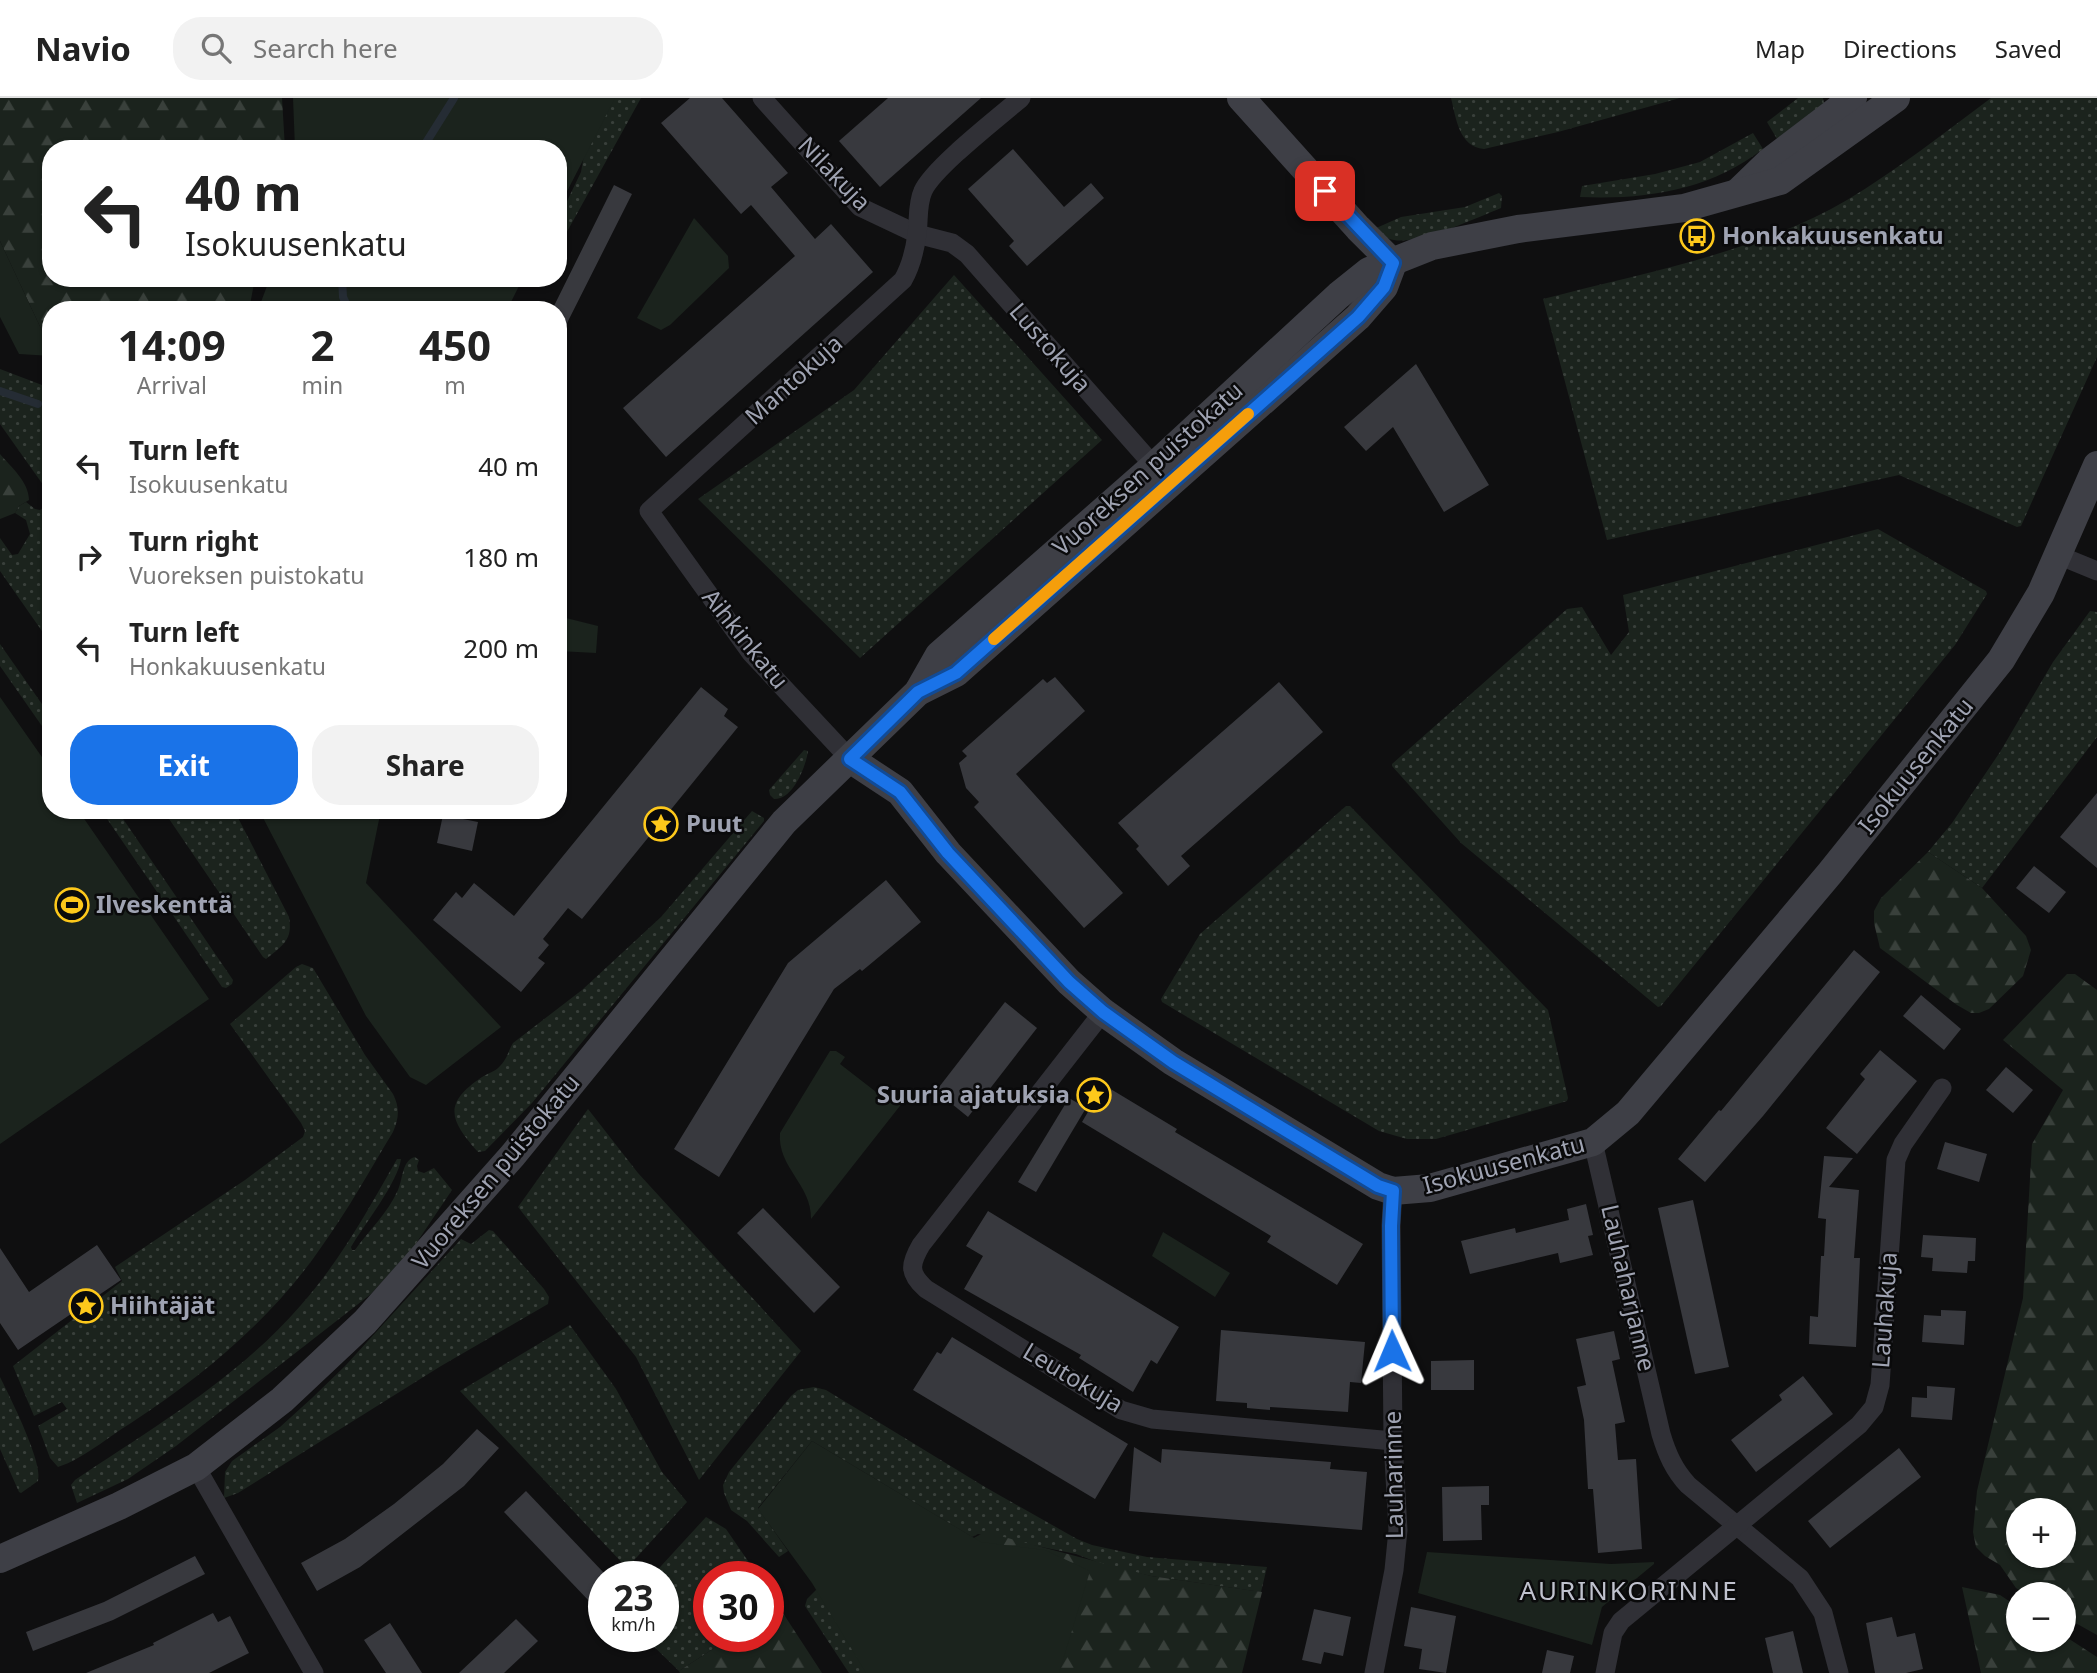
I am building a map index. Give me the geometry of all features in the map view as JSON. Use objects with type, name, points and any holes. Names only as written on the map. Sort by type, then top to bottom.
[{"type":"main road","points":[[1241,98],[1393,263],[1432,246],[1453,241],[1518,229],[1684,208],[1780,181],[1896,98]]},
{"type":"main road","points":[[1739,191],[1769,162],[1853,98]]},
{"type":"main road","name":"Vuoreksen puistokatu","points":[[0,1559],[119,1506],[195,1467],[282,1400],[365,1322],[446,1233],[513,1155],[784,822],[918,692],[956,673],[1161,475],[1358,317],[1384,287],[1393,263]]},
{"type":"main road","name":"Isokuusenkatu","points":[[850,759],[900,792],[948,853],[1069,982],[1103,1012],[1173,1062],[1378,1186],[1393,1191],[1430,1188],[1593,1142],[1637,1103],[1830,873],[2001,660],[2038,599],[2097,465]]},
{"type":"street","name":"Nilakuja","points":[[762,98],[860,207],[917,234]]},
{"type":"street","name":"Mantokuja","points":[[649,512],[903,280],[917,234],[924,189],[937,173],[1020,98]]},
{"type":"street","name":"Lustokuja","points":[[917,234],[952,243],[967,254],[1161,475]]},
{"type":"street","name":"Aihkinkatu","points":[[649,512],[751,653],[850,759]]},
{"type":"street","points":[[2058,555],[2097,571]]},
{"type":"street","name":"Leutokuja","points":[[1103,1012],[921,1245],[912,1261],[916,1280],[926,1289],[1121,1410],[1152,1419],[1393,1441]]},
{"type":"street","name":"Lauhakuja","points":[[1605,1673],[1612,1638],[1621,1621],[1859,1425],[1874,1407],[1880,1385],[1894,1170],[1903,1144],[1942,1088]]},
{"type":"street","name":"Lauhaharjanne","points":[[1593,1142],[1668,1456],[1680,1476],[1800,1578],[1823,1612],[1839,1673]]},
{"type":"street","name":"Lauharinne","points":[[1374,1673],[1397,1546],[1393,1441],[1393,1191]]},
{"type":"street","points":[[195,1467],[314,1673]]},
{"type":"green space","points":[[0,98],[282,98],[284,140],[42,140],[42,287],[253,287],[251,301],[42,301],[42,331],[0,241]]},
{"type":"green space","points":[[293,98],[615,98],[567,191],[567,140],[295,140]]},
{"type":"green space","points":[[572,98],[641,98],[567,232],[567,201],[581,172],[586,143]]},
{"type":"green space","points":[[1451,98],[1680,98],[1558,132],[1484,149],[1469,143],[1464,137]]},
{"type":"green space","points":[[1798,98],[1823,98],[1824,103],[1777,139],[1767,122]]},
{"type":"green space","points":[[1991,98],[2097,98],[2097,357],[2021,526],[2017,527],[1899,475],[1607,540],[1543,299],[1699,259],[1776,234],[1813,218],[1884,176]]},
{"type":"green space","points":[[1753,133],[1763,149],[1743,163],[1699,183],[1676,190],[1629,197],[1580,197],[1582,186],[1655,174],[1700,162]]},
{"type":"green space","points":[[1499,193],[1502,196],[1501,208],[1432,235],[1418,239],[1394,240],[1374,229],[1401,217],[1465,207]]},
{"type":"green space","points":[[694,218],[728,256],[729,268],[670,325],[661,330],[637,318]]},
{"type":"green space","points":[[0,241],[42,331],[42,355],[19,354],[0,317]]},
{"type":"green space","points":[[954,275],[1102,440],[860,658],[698,499],[854,390]]},
{"type":"green space","points":[[267,287],[518,287],[512,301],[261,301]]},
{"type":"green space","points":[[0,369],[42,385],[42,483],[0,424]]},
{"type":"green space","points":[[0,454],[23,481],[29,500],[19,506],[15,513],[0,519]]},
{"type":"green space","points":[[26,502],[42,509],[42,631],[0,571],[0,538],[12,555],[18,554],[30,534],[26,520],[15,513],[19,506]]},
{"type":"green space","points":[[1878,529],[1987,594],[1955,645],[1661,1006],[1658,1007],[1461,843],[1392,766],[1567,609],[1582,607],[1611,655],[1629,632],[1623,595]]},
{"type":"green space","points":[[2090,611],[2097,612],[2097,737],[1982,888],[1928,852],[1952,823],[2000,752],[2053,662]]},
{"type":"green space","points":[[567,618],[598,626],[596,653],[567,651]]},
{"type":"green space","points":[[0,644],[42,704],[42,726],[0,666]]},
{"type":"green space","name":"Ilveskenttä","points":[[0,697],[42,757],[42,819],[84,819],[209,999],[0,1144]]},
{"type":"green space","points":[[804,750],[808,751],[807,757],[793,788],[781,798],[774,799],[769,790]]},
{"type":"green space","points":[[1346,806],[1350,806],[1548,1010],[1567,1101],[1436,1139],[1407,1139],[1379,1131],[1162,1002],[1161,999],[1200,934]]},
{"type":"green space","points":[[752,811],[764,818],[764,821],[532,1103],[485,1151],[478,1152],[456,1121],[454,1113],[461,1096],[482,1077],[498,1068],[513,1043],[582,990],[661,917]]},
{"type":"green space","points":[[107,819],[123,819],[233,980],[226,988],[222,987]]},
{"type":"green space","points":[[169,819],[239,819],[289,917],[288,937],[282,946],[266,959]]},
{"type":"green space","points":[[264,819],[379,819],[366,883],[501,1027],[426,1085],[410,1077],[366,1016]]},
{"type":"green space","points":[[1928,852],[1982,888],[2026,936],[2031,950],[2023,976],[1989,1009],[1979,1013],[1971,1013],[1957,1005],[1880,948],[1874,911],[1881,898]]},
{"type":"green space","points":[[302,964],[313,968],[365,1055],[393,1094],[398,1113],[393,1132],[322,1246],[282,1297],[259,1321],[210,1365],[158,1405],[86,1453],[58,1467],[50,1458],[38,1426],[67,1409],[62,1402],[34,1416],[13,1366],[122,1281],[115,1267],[245,1180],[303,1137],[305,1131],[301,1123],[230,1024]]},
{"type":"green space","points":[[2067,974],[2075,974],[2097,990],[2097,1635],[2076,1623],[2076,1582],[2012,1582],[2000,1565],[1976,1547],[1973,1532],[1977,1491],[2023,1298],[2032,1144],[2063,1090],[2003,1040]]},
{"type":"green space","points":[[830,1051],[836,1051],[845,1057],[840,1064],[889,1102],[895,1096],[903,1102],[811,1219],[806,1196],[784,1156],[780,1133]]},
{"type":"green space","points":[[588,1109],[638,1173],[801,1351],[699,1480],[636,1357],[518,1207]]},
{"type":"green space","points":[[415,1157],[419,1160],[418,1171],[424,1173],[434,1168],[452,1190],[415,1245],[371,1294],[176,1446],[128,1479],[77,1503],[71,1485],[75,1480],[194,1400],[250,1356],[276,1331],[328,1271],[353,1235],[397,1159],[401,1159],[394,1179],[351,1247],[352,1250],[355,1250],[389,1206],[398,1190],[405,1166]]},
{"type":"green space","points":[[489,1230],[493,1231],[544,1289],[549,1297],[548,1304],[441,1366],[238,1493],[224,1498],[225,1472],[232,1461],[280,1427],[312,1398],[346,1365],[461,1239],[471,1244]]},
{"type":"green space","points":[[1163,1232],[1230,1273],[1215,1297],[1152,1256]]},
{"type":"green space","points":[[570,1325],[616,1389],[662,1472],[687,1502],[633,1561],[620,1561],[460,1391]]},
{"type":"green space","points":[[0,1377],[25,1429],[36,1460],[38,1481],[21,1493],[0,1449]]},
{"type":"green space","points":[[814,1387],[826,1390],[985,1487],[1077,1539],[1147,1557],[1267,1567],[1261,1592],[1151,1576],[1104,1565],[1076,1554],[978,1534],[972,1537],[812,1441],[758,1508],[788,1551],[779,1557],[747,1521],[731,1510],[723,1485],[729,1472],[791,1396],[798,1390]]},
{"type":"green space","points":[[812,1441],[981,1542],[1045,1550],[1090,1571],[1059,1673],[866,1673],[812,1583],[758,1509]]},
{"type":"green space","points":[[706,1517],[726,1529],[748,1561],[693,1561],[693,1652],[708,1652],[679,1671],[659,1652],[679,1652],[679,1561],[666,1561]]},
{"type":"green space","points":[[985,1532],[1151,1576],[1262,1592],[1242,1673],[882,1673],[886,1585]]},
{"type":"green space","points":[[1427,1552],[1611,1564],[1654,1564],[1602,1607],[1592,1645],[1418,1593]]},
{"type":"green space","points":[[1962,1587],[2000,1595],[2006,1599],[2006,1652],[2076,1652],[2076,1643],[2097,1657],[2097,1673],[1981,1673]]},
{"type":"green space","points":[[817,1589],[882,1673],[849,1673],[805,1606],[807,1599]]},
{"type":"green space","points":[[784,1615],[822,1673],[680,1673],[679,1671],[708,1652],[784,1652]]},
{"type":"building","points":[[690,98],[722,98],[788,173],[771,187],[815,239],[831,224],[873,272],[666,457],[623,408],[795,256],[751,205],[741,214],[661,123]]},
{"type":"building","points":[[888,98],[981,98],[880,187],[839,141]]},
{"type":"building","points":[[1013,149],[1064,207],[1091,183],[1104,198],[1027,266],[1009,246],[1014,241],[968,189]]},
{"type":"building","points":[[614,185],[632,194],[567,323],[567,301],[556,301],[563,287],[567,287],[567,280]]},
{"type":"building","points":[[1416,364],[1489,485],[1444,512],[1393,427],[1366,451],[1344,427]]},
{"type":"building","points":[[1055,677],[1085,711],[1016,774],[1123,893],[1084,928],[974,807],[979,802],[966,788],[959,763],[967,756],[962,751],[1043,679],[1047,683]]},
{"type":"building","points":[[1279,682],[1323,732],[1181,856],[1190,866],[1168,886],[1136,849],[1139,846],[1118,823]]},
{"type":"building","points":[[701,687],[728,709],[724,716],[738,727],[582,919],[568,908],[543,939],[549,945],[538,958],[545,963],[521,992],[433,920],[456,892],[462,898],[474,883],[514,916]]},
{"type":"building","points":[[2097,793],[2097,868],[2060,837]]},
{"type":"building","points":[[442,819],[478,822],[472,851],[437,843]]},
{"type":"building","points":[[2034,866],[2066,892],[2049,913],[2016,888]]},
{"type":"building","points":[[886,880],[921,922],[862,971],[860,969],[834,989],[719,1177],[674,1149],[788,963]]},
{"type":"building","points":[[1854,950],[1880,972],[1763,1116],[1705,1182],[1678,1159]]},
{"type":"building","points":[[1921,995],[1961,1029],[1944,1050],[1903,1016]]},
{"type":"building","points":[[1005,1002],[1037,1028],[968,1117],[936,1091]]},
{"type":"building","points":[[1880,1050],[1917,1081],[1857,1154],[1826,1128],[1865,1079],[1860,1074]]},
{"type":"building","points":[[2006,1067],[2033,1090],[2013,1113],[1986,1090]]},
{"type":"building","points":[[1104,1085],[1177,1129],[1175,1132],[1363,1244],[1337,1285],[1267,1242],[1271,1236],[1082,1122]]},
{"type":"building","points":[[1069,1098],[1086,1108],[1036,1192],[1018,1182]]},
{"type":"building","points":[[1945,1142],[1987,1154],[1979,1182],[1937,1169]]},
{"type":"building","points":[[1824,1156],[1853,1158],[1829,1187],[1859,1190],[1854,1258],[1860,1258],[1856,1347],[1809,1344],[1810,1316],[1818,1317],[1821,1256],[1824,1256],[1826,1219],[1818,1218]]},
{"type":"building","points":[[1693,1200],[1729,1367],[1695,1374],[1658,1208]]},
{"type":"building","points":[[1586,1204],[1593,1235],[1588,1236],[1593,1255],[1560,1263],[1558,1253],[1470,1274],[1461,1241],[1515,1228],[1516,1233],[1569,1220],[1567,1209]]},
{"type":"building","points":[[763,1208],[840,1287],[814,1313],[737,1233]]},
{"type":"building","points":[[988,1211],[1179,1327],[1157,1364],[1151,1360],[1133,1392],[1079,1358],[1081,1355],[964,1289],[983,1256],[966,1246]]},
{"type":"building","points":[[1923,1235],[1976,1238],[1975,1261],[1968,1261],[1967,1273],[1932,1271],[1933,1258],[1921,1257]]},
{"type":"building","points":[[97,1245],[121,1280],[18,1350],[0,1323],[0,1248],[29,1292]]},
{"type":"building","points":[[1941,1310],[1966,1311],[1964,1345],[1922,1342],[1924,1315],[1941,1316]]},
{"type":"building","points":[[1221,1330],[1365,1342],[1361,1383],[1350,1382],[1348,1412],[1270,1407],[1270,1410],[1247,1408],[1247,1403],[1216,1401]]},
{"type":"building","points":[[1614,1331],[1620,1359],[1612,1361],[1625,1422],[1615,1424],[1618,1460],[1636,1459],[1642,1549],[1598,1553],[1593,1489],[1588,1489],[1584,1420],[1577,1387],[1586,1385],[1576,1339]]},
{"type":"building","points":[[952,1337],[1128,1444],[1095,1499],[913,1390],[937,1352],[941,1354]]},
{"type":"building","points":[[1474,1360],[1474,1390],[1431,1390],[1431,1361]]},
{"type":"building","points":[[1803,1376],[1833,1414],[1756,1472],[1731,1440],[1782,1400],[1779,1395]]},
{"type":"building","points":[[1927,1386],[1955,1388],[1952,1420],[1911,1417],[1912,1397],[1927,1398]]},
{"type":"building","points":[[477,1429],[499,1448],[464,1486],[360,1567],[317,1591],[301,1563],[345,1539],[394,1504],[443,1464]]},
{"type":"building","points":[[1134,1447],[1161,1463],[1162,1449],[1331,1462],[1330,1469],[1367,1472],[1362,1530],[1129,1511]]},
{"type":"building","points":[[1899,1448],[1921,1477],[1830,1548],[1808,1521]]},
{"type":"building","points":[[1489,1486],[1489,1505],[1481,1505],[1482,1540],[1443,1541],[1442,1487]]},
{"type":"building","points":[[526,1491],[593,1561],[588,1561],[588,1600],[504,1512]]},
{"type":"building","points":[[195,1556],[205,1574],[113,1620],[33,1651],[26,1632],[104,1602]]},
{"type":"building","points":[[1411,1607],[1456,1616],[1446,1673],[1419,1669],[1422,1649],[1404,1646]]},
{"type":"building","points":[[1314,1609],[1351,1617],[1343,1656],[1324,1652],[1321,1664],[1302,1660]]},
{"type":"building","points":[[213,1613],[218,1622],[230,1616],[249,1653],[209,1673],[86,1673],[154,1645],[153,1643]]},
{"type":"building","points":[[1892,1617],[1897,1637],[1915,1633],[1923,1669],[1906,1673],[1875,1673],[1866,1623]]},
{"type":"building","points":[[516,1619],[538,1641],[504,1673],[459,1673]]},
{"type":"building","points":[[390,1623],[422,1673],[386,1673],[364,1640]]},
{"type":"building","points":[[1793,1631],[1803,1673],[1773,1673],[1765,1638]]},
{"type":"building","points":[[1547,1650],[1574,1656],[1570,1673],[1542,1673]]},
{"type":"waterway","points":[[428,140],[454,98]]},
{"type":"waterway","points":[[342,287],[345,301]]},
{"type":"waterway","points":[[0,391],[38,404]]},
{"type":"slow traffic","points":[[994,639],[1248,414]]},
{"type":"place","name":"Honkakuusenkatu","points":[[1697,236]]},
{"type":"place","name":"Puut","points":[[661,824]]},
{"type":"place","name":"Ilveskenttä","points":[[72,905]]},
{"type":"place","name":"Suuria ajatuksia","points":[[1094,1095]]},
{"type":"place","name":"Hiihtäjät","points":[[86,1306]]},
{"type":"district","name":"AURINKORINNE","points":[[1629,1591]]},
{"type":"route","points":[[1325,191],[1393,263],[1384,287],[1358,317],[956,673],[918,692],[850,759],[900,792],[948,853],[1069,982],[1103,1012],[1173,1062],[1378,1186],[1393,1191],[1392,1351]]}]
